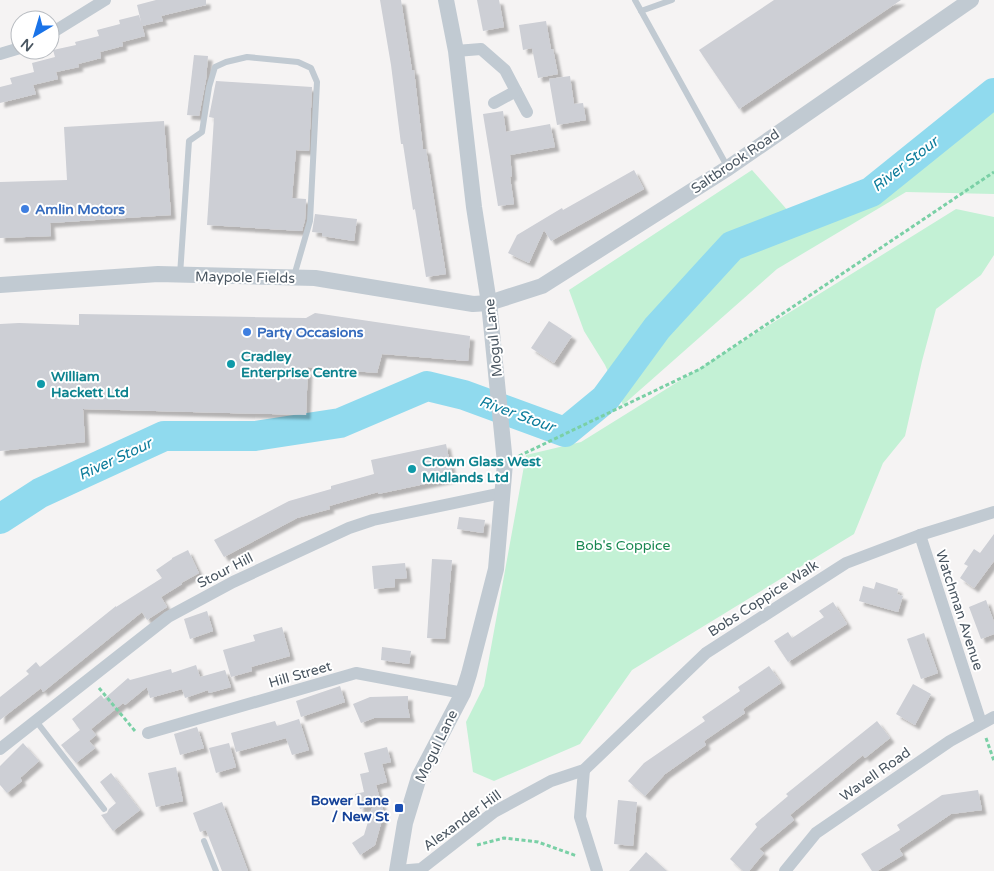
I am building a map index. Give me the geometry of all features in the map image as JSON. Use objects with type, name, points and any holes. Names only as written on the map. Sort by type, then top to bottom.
[{"type":"street","points":[[60,28],[105,0]]},
{"type":"street","name":"Mogul Lane","points":[[397,871],[405,823],[419,777],[463,693],[496,569],[505,463],[489,303],[474,207],[456,51],[446,0]]},
{"type":"street","name":"Saltbrook Road","points":[[489,303],[542,286],[728,168],[971,0]]},
{"type":"street","points":[[456,51],[481,49],[505,70],[527,112]]},
{"type":"street","points":[[494,103],[516,91]]},
{"type":"street","name":"Maypole Fields","points":[[0,285],[158,274],[315,278],[473,304],[489,303]]},
{"type":"street","name":"Stour Hill","points":[[0,749],[168,617],[233,582],[325,538],[373,520],[502,493]]},
{"type":"street","name":"Bobs Coppice Walk","points":[[584,770],[706,653],[846,563],[920,535],[994,512]]},
{"type":"street","name":"Watchman Avenue","points":[[920,535],[981,723]]},
{"type":"street","name":"Hill Street","points":[[148,733],[356,673],[463,693]]},
{"type":"street","name":"Wavell Road","points":[[785,871],[816,833],[950,741],[994,717]]},
{"type":"street","points":[[584,770],[580,817],[595,865]]},
{"type":"street","name":"Alexander Hill","points":[[397,871],[421,869],[494,812],[551,781],[584,770]]},
{"type":"lane","points":[[636,0],[728,168]]},
{"type":"lane","points":[[641,11],[672,0]]},
{"type":"lane","points":[[180,275],[189,141],[202,132],[209,87],[215,67],[247,57],[298,62],[311,68],[317,82],[310,221],[293,278]]},
{"type":"lane","points":[[36,721],[104,809]]},
{"type":"lane","points":[[204,841],[216,871]]},
{"type":"path","points":[[505,463],[700,368],[994,172]]},
{"type":"path","points":[[91,678],[137,733],[148,733]]},
{"type":"path","points":[[981,723],[994,761]]},
{"type":"path","points":[[454,843],[463,849],[504,838],[538,842],[595,865]]},
{"type":"green space","points":[[994,93],[994,194],[906,192],[777,269],[623,405],[605,365],[584,331],[569,290],[752,170],[797,221],[871,192]]},
{"type":"green space","name":"Bob's Coppice","points":[[956,209],[994,217],[994,255],[981,275],[936,309],[905,436],[883,463],[854,534],[632,670],[580,744],[494,781],[473,772],[466,722],[484,686],[526,455],[581,442]]},
{"type":"building","points":[[156,0],[206,0],[206,5],[161,16],[163,21],[142,26],[137,5]]},
{"type":"building","points":[[380,0],[401,0],[412,70],[414,70],[423,149],[426,149],[446,274],[426,277],[403,144],[401,144],[391,65]]},
{"type":"building","points":[[477,0],[499,0],[504,27],[483,31]]},
{"type":"building","points":[[774,0],[901,0],[739,109],[699,50]]},
{"type":"building","points":[[139,15],[145,36],[122,42],[123,46],[100,52],[101,58],[78,64],[79,67],[56,72],[58,79],[33,85],[36,94],[0,103],[0,87],[12,84],[10,78],[34,72],[32,63],[44,60],[60,60],[60,48],[76,45],[75,42],[99,36],[97,30],[120,24],[119,20]]},
{"type":"building","points":[[546,21],[558,74],[538,78],[532,48],[523,50],[519,25]]},
{"type":"building","points":[[194,55],[208,56],[206,80],[199,116],[187,115]]},
{"type":"building","points":[[570,76],[574,104],[583,103],[586,120],[557,125],[549,79]]},
{"type":"building","points":[[216,81],[312,87],[309,151],[296,150],[292,198],[306,199],[305,220],[302,231],[207,225],[214,118],[209,117]]},
{"type":"building","points":[[503,111],[506,132],[550,124],[555,147],[510,155],[512,176],[510,177],[514,204],[498,206],[483,114]]},
{"type":"building","points":[[164,121],[171,215],[50,223],[51,236],[0,238],[0,182],[67,180],[64,127]]},
{"type":"building","points":[[634,170],[644,189],[551,241],[544,230],[529,263],[508,253],[517,235],[562,208],[563,210]]},
{"type":"building","points":[[315,214],[357,219],[354,241],[322,236],[322,233],[312,232]]},
{"type":"building","name":"Cradley Enterprise Centre","points":[[315,313],[470,336],[468,361],[382,354],[377,373],[308,367],[306,415],[83,409],[85,442],[0,451],[0,324],[79,325],[79,314],[306,318]]},
{"type":"building","points":[[549,321],[572,336],[554,363],[531,348]]},
{"type":"building","points":[[446,444],[453,478],[378,494],[378,492],[329,506],[330,509],[297,518],[224,557],[214,540],[289,501],[331,489],[331,486],[374,474],[371,460]]},
{"type":"building","points":[[459,517],[485,520],[483,533],[457,529]]},
{"type":"building","points":[[994,534],[994,561],[974,588],[960,578],[968,566],[964,564],[974,549],[980,553]]},
{"type":"building","points":[[188,550],[199,573],[161,597],[167,607],[147,620],[142,612],[43,692],[41,688],[0,720],[0,697],[29,674],[26,671],[36,662],[40,667],[116,606],[162,578],[156,570],[172,558]]},
{"type":"building","points":[[432,559],[452,560],[445,639],[427,638]]},
{"type":"building","points":[[405,563],[407,578],[395,579],[395,587],[374,589],[372,566]]},
{"type":"building","points":[[876,582],[898,589],[897,594],[903,596],[898,612],[859,601],[863,586],[874,589]]},
{"type":"building","points":[[986,600],[994,622],[994,634],[981,639],[969,607]]},
{"type":"building","points":[[833,602],[847,624],[788,662],[774,641],[788,632],[792,638],[824,617],[819,611]]},
{"type":"building","points":[[207,611],[213,631],[190,639],[184,619]]},
{"type":"building","points":[[282,627],[290,656],[251,667],[252,671],[231,677],[223,650],[255,641],[253,635]]},
{"type":"building","points":[[924,633],[938,673],[921,679],[907,639]]},
{"type":"building","points":[[382,647],[411,651],[409,664],[381,660]]},
{"type":"building","points":[[196,665],[200,677],[225,670],[231,687],[209,693],[208,690],[185,698],[182,689],[150,698],[147,687],[125,705],[123,703],[91,729],[96,735],[89,741],[95,748],[76,763],[61,745],[80,730],[72,719],[101,695],[104,699],[128,678],[130,680],[171,669],[172,673]]},
{"type":"building","points":[[769,666],[781,683],[743,709],[745,713],[704,741],[706,745],[665,774],[645,796],[628,781],[644,763],[705,721],[702,717],[740,691],[738,687]]},
{"type":"building","points":[[913,684],[931,694],[915,725],[896,714]]},
{"type":"building","points":[[340,686],[345,702],[301,717],[296,701]]},
{"type":"building","points":[[408,696],[410,718],[374,718],[361,723],[353,704],[370,697]]},
{"type":"building","points":[[299,719],[309,750],[292,755],[286,738],[236,752],[231,733],[275,721],[277,726]]},
{"type":"building","points":[[877,721],[890,738],[865,758],[863,755],[790,815],[794,820],[759,849],[764,853],[749,871],[743,871],[730,859],[757,827],[755,824],[788,796],[786,794]]},
{"type":"building","points":[[197,727],[204,748],[180,755],[174,734]]},
{"type":"building","points":[[23,743],[39,761],[20,778],[22,781],[7,793],[0,785],[0,766]]},
{"type":"building","points":[[229,743],[236,767],[216,773],[209,748]]},
{"type":"building","points":[[387,747],[391,762],[382,764],[387,782],[376,785],[384,813],[375,845],[360,855],[352,843],[364,835],[373,805],[360,809],[355,794],[364,792],[360,774],[369,772],[364,753]]},
{"type":"building","points":[[176,767],[183,801],[156,807],[148,773]]},
{"type":"building","points":[[111,773],[140,810],[113,831],[101,815],[107,813],[116,803],[100,782]]},
{"type":"building","points":[[978,790],[982,810],[951,814],[899,849],[903,855],[877,871],[872,871],[861,854],[900,830],[897,825],[942,795]]},
{"type":"building","points":[[618,800],[637,802],[633,846],[614,844]]},
{"type":"building","points":[[222,802],[248,871],[222,871],[206,830],[200,832],[193,813]]},
{"type":"building","points":[[646,852],[667,871],[629,871]]},
{"type":"waterway","name":"River Stour","points":[[0,519],[40,493],[164,436],[255,436],[340,423],[427,386],[464,395],[565,432],[605,399],[657,328],[732,246],[871,192],[994,93]]},
{"type":"place","name":"Amlin Motors","points":[[25,209]]},
{"type":"place","name":"Party Occasions","points":[[247,332]]},
{"type":"place","name":"Cradley Enterprise Centre","points":[[231,364]]},
{"type":"place","name":"William Hackett Ltd","points":[[41,384]]},
{"type":"place","name":"Crown Glass West Midlands Ltd","points":[[412,469]]},
{"type":"place","name":"Bower Lane / New St","points":[[399,808]]}]
